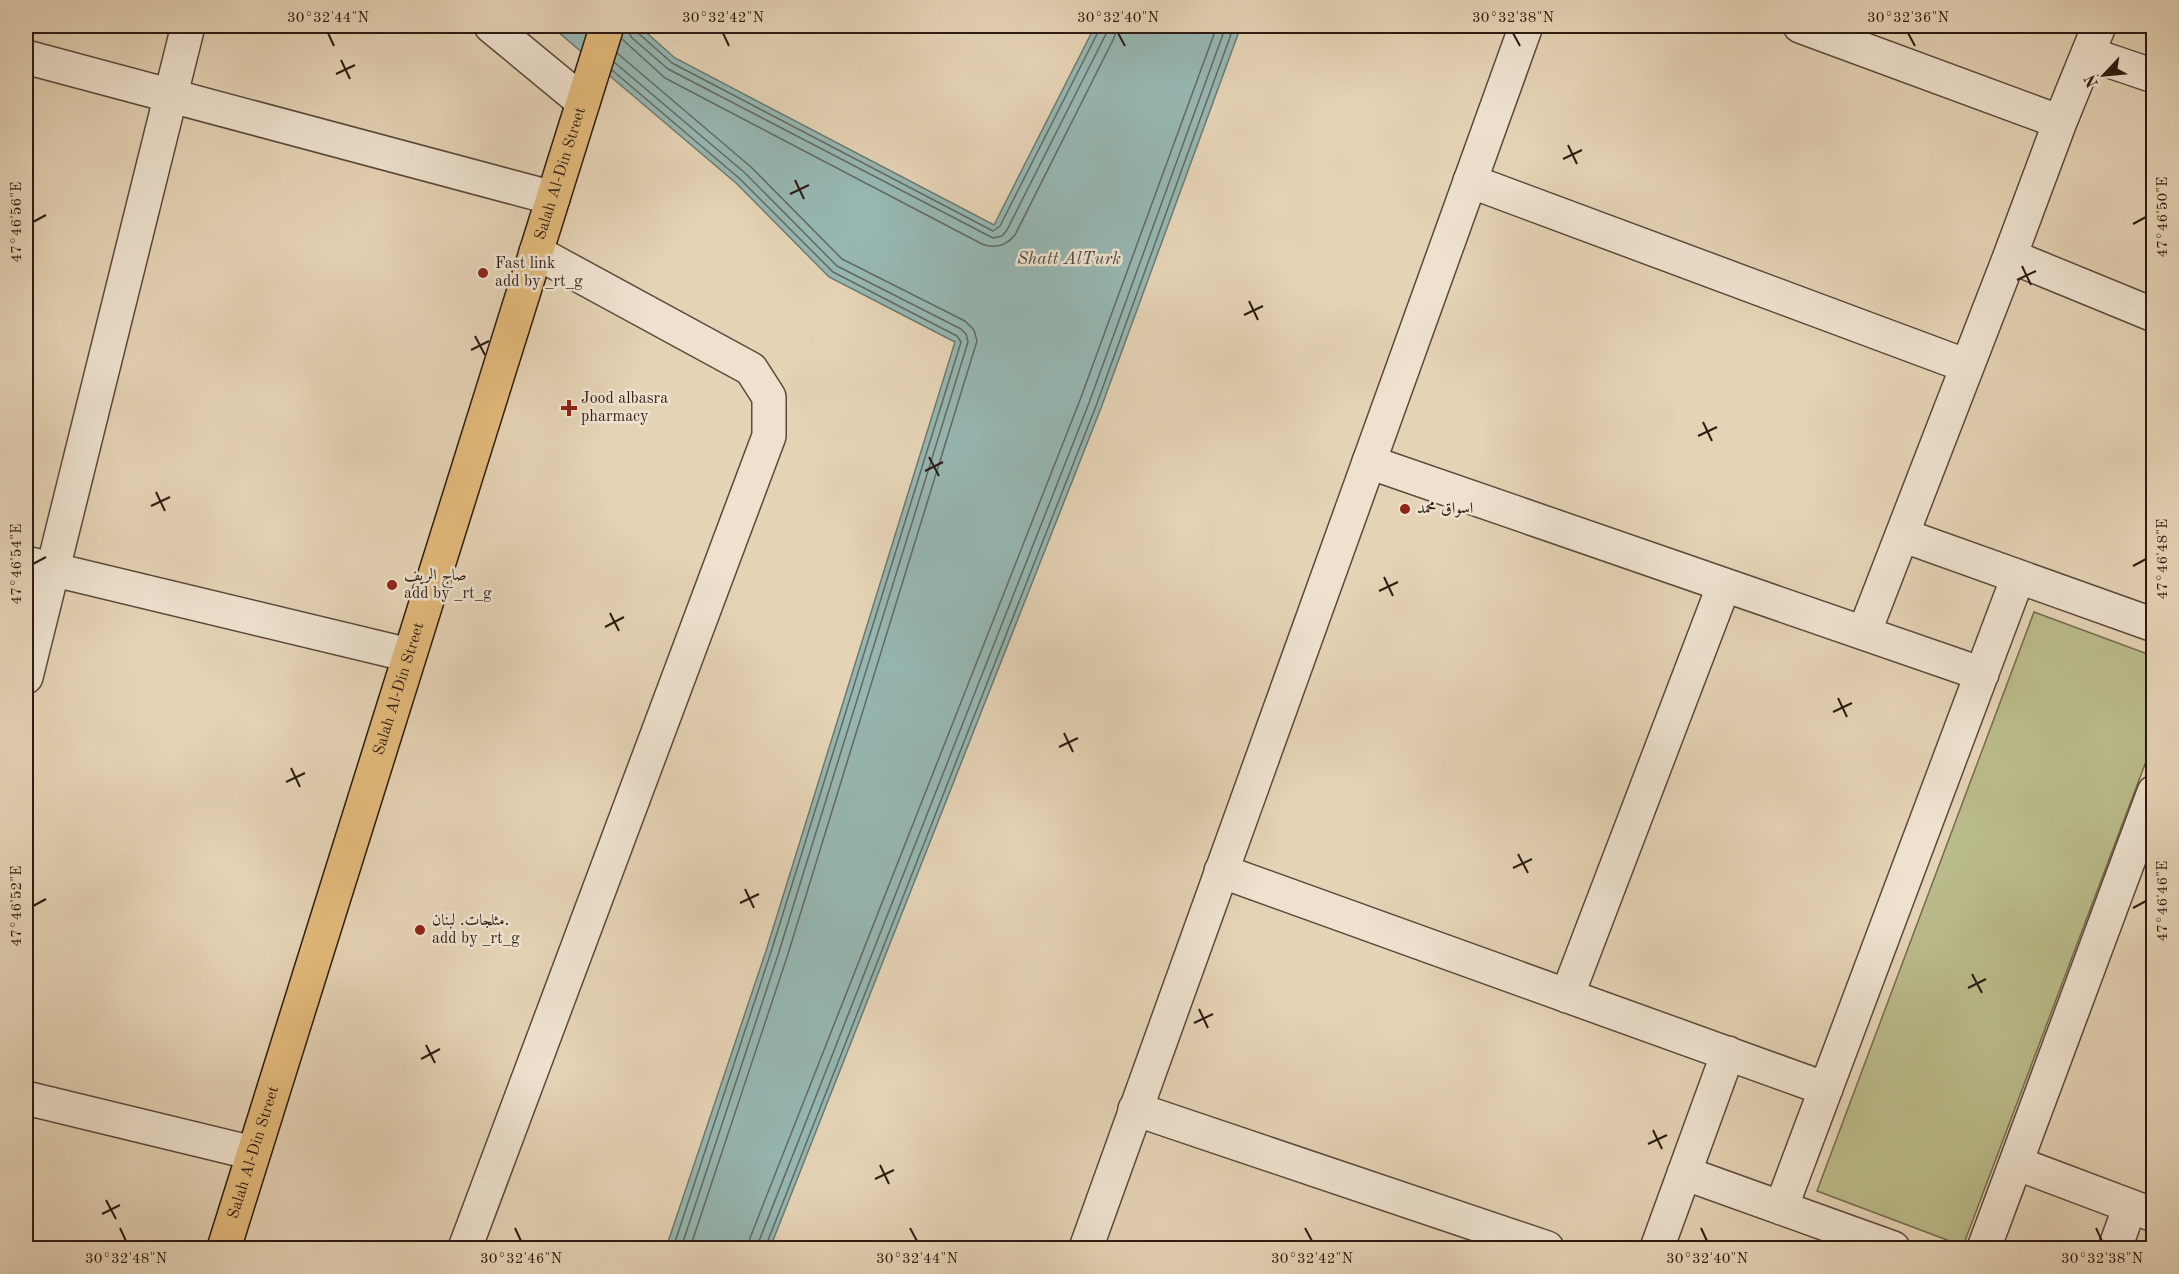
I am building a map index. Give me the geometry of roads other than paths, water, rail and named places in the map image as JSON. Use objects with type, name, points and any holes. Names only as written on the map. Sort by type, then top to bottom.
[{"type":"main road","name":"Salah Al-Din Street","points":[[224,1248],[607,26]]},
{"type":"street","points":[[26,677],[39,566],[171,95],[188,26]]},
{"type":"street","points":[[491,26],[583,102]]},
{"type":"street","points":[[1086,1248],[1526,26]]},
{"type":"street","points":[[1800,26],[2060,122]]},
{"type":"street","points":[[1864,633],[2060,122],[2094,40],[2154,76]]},
{"type":"street","points":[[26,57],[553,198]]},
{"type":"street","points":[[1470,181],[1966,366]]},
{"type":"street","points":[[465,1248],[769,436],[769,397],[751,369],[536,252]]},
{"type":"street","points":[[2010,256],[2154,315]]},
{"type":"street","points":[[1369,462],[1982,674]]},
{"type":"street","points":[[1902,535],[2154,625]]},
{"type":"street","points":[[39,566],[409,655]]},
{"type":"street","points":[[1781,1208],[2018,577]]},
{"type":"street","points":[[1567,996],[1724,585]]},
{"type":"street","points":[[1984,1248],[2154,792]]},
{"type":"street","points":[[1221,872],[1826,1089]]},
{"type":"street","points":[[1657,1248],[1728,1053]]},
{"type":"street","points":[[26,1098],[253,1153]]},
{"type":"street","points":[[1135,1109],[1547,1248]]},
{"type":"street","points":[[2016,1163],[2142,1211],[2115,1248]]},
{"type":"street","points":[[1684,1173],[1893,1248]]},
{"type":"water","name":"Shatt AlTurk","points":[[551,26],[639,26],[675,58],[994,225],[1095,26],[1241,26],[1101,408],[770,1248],[666,1248],[766,951],[955,342],[829,277],[736,183]]},
{"type":"place","name":"Fast link add by _rt_g","points":[[483,273]]},
{"type":"place","name":"Jood albasra pharmacy","points":[[569,408]]},
{"type":"place","name":"اسواق محمد","points":[[1405,509]]},
{"type":"place","name":"صاج الريف add by _rt_g","points":[[392,585]]},
{"type":"place","name":"مثلجات. لبنان. add by _rt_g","points":[[420,930]]}]
